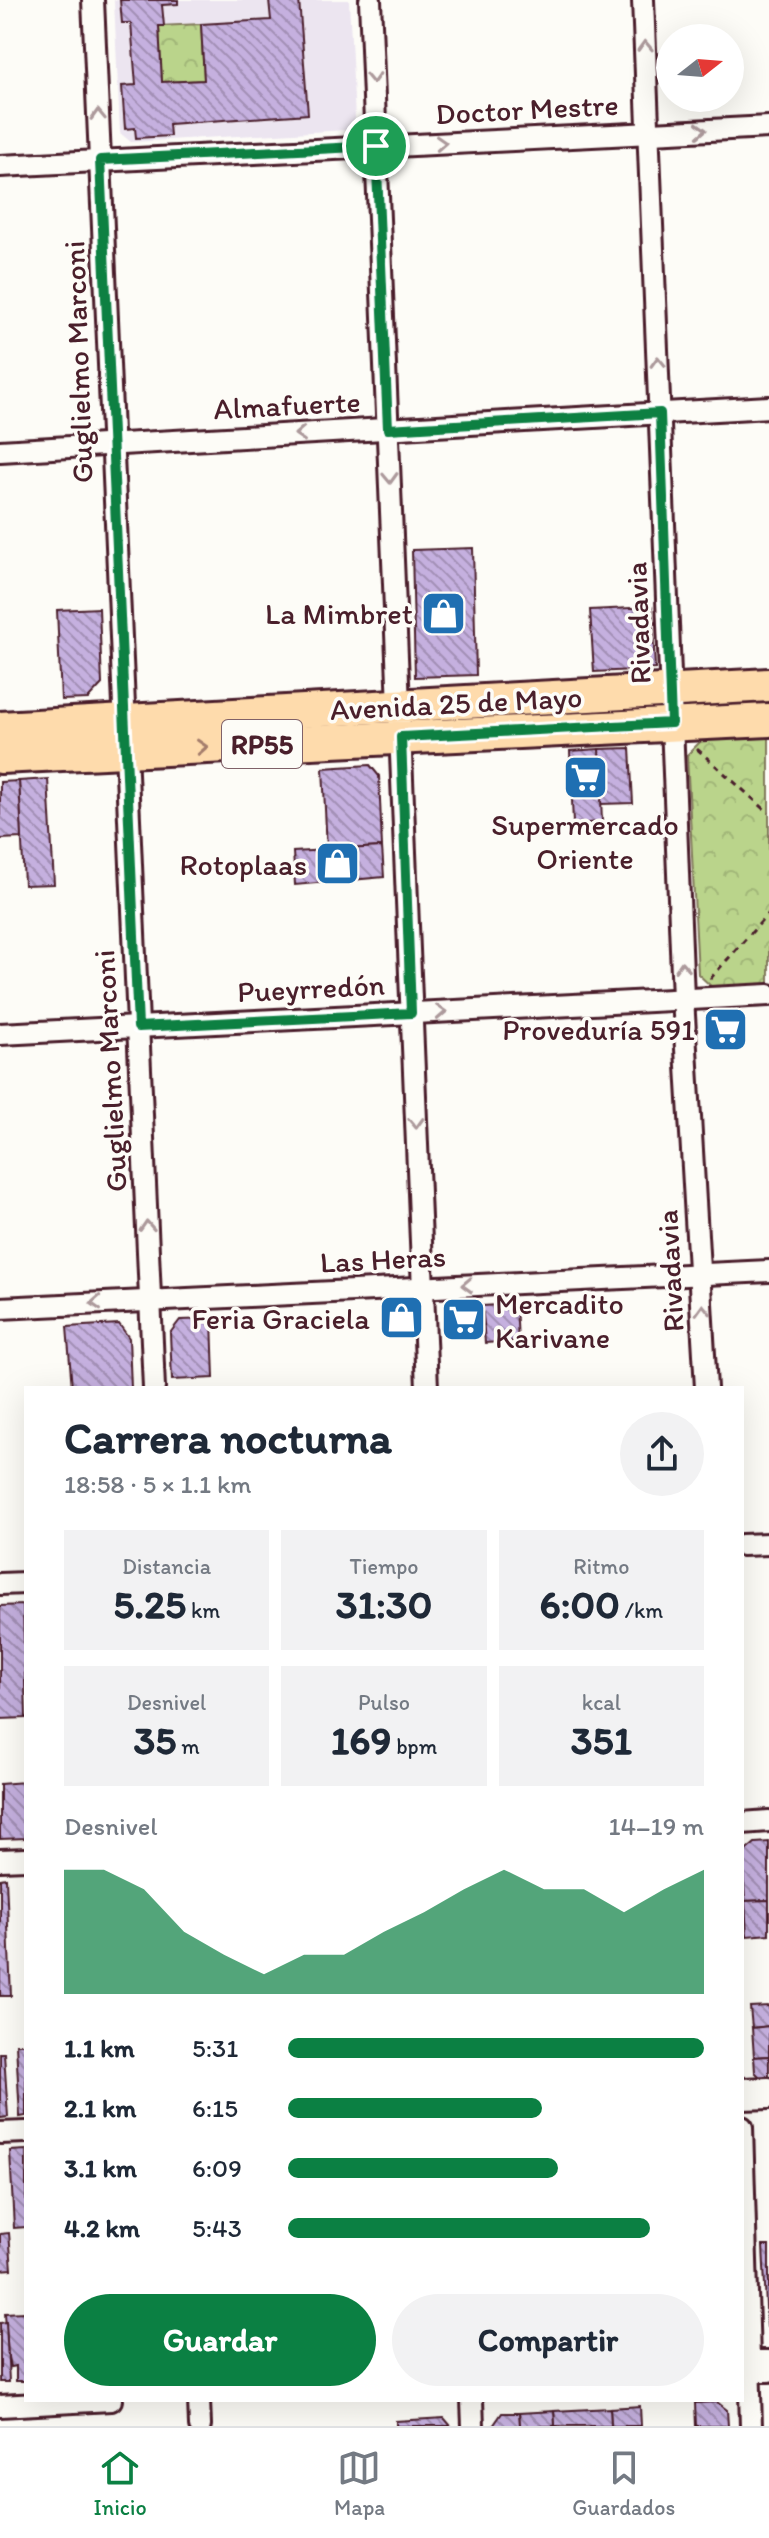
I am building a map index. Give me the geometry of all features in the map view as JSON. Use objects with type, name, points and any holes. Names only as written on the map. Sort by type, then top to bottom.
[{"type":"main road","name":"Avenida 25 de Mayo","points":[[0,757],[124,736],[671,707],[769,685]]},
{"type":"main road","name":"Avenida 25 de Mayo","points":[[671,707],[769,720]]},
{"type":"main road","name":"Avenida 25 de Mayo","points":[[0,728],[124,736]]},
{"type":"street","name":"Guglielmo Marconi","points":[[93,0],[154,1386]]},
{"type":"street","points":[[370,0],[427,1386]]},
{"type":"street","name":"Rivadavia","points":[[643,0],[683,998],[706,1386]]},
{"type":"street","name":"Doctor Mestre","points":[[0,166],[769,127]]},
{"type":"street","name":"Almafuerte","points":[[0,451],[769,407]]},
{"type":"street","name":"Pueyrredón","points":[[0,1034],[769,995]]},
{"type":"street","name":"Las Heras","points":[[0,1308],[769,1271]]},
{"type":"street","points":[[744,1545],[769,1544]]},
{"type":"street","points":[[0,1584],[24,1583]]},
{"type":"street","points":[[744,1823],[769,1821]]},
{"type":"street","points":[[0,1860],[24,1859]]},
{"type":"street","points":[[744,2094],[769,2093]]},
{"type":"street","points":[[0,2133],[24,2132]]},
{"type":"street","points":[[744,2170],[753,2366],[751,2426]]},
{"type":"street","points":[[0,2406],[74,2402]]},
{"type":"street","points":[[199,2402],[200,2426]]},
{"type":"street","points":[[472,2402],[473,2426]]},
{"type":"path","points":[[693,746],[769,813]]},
{"type":"path","points":[[705,985],[769,913]]},
{"type":"shaded area","points":[[114,0],[349,0],[355,119],[347,130],[131,142],[120,133]]},
{"type":"green space","points":[[201,24],[204,80],[162,82],[159,26]]},
{"type":"green space","points":[[769,735],[769,984],[714,989],[698,974],[687,755],[702,740]]},
{"type":"building","points":[[120,0],[178,0],[178,4],[162,5],[164,26],[159,26],[162,82],[204,80],[201,24],[271,20],[269,0],[299,0],[308,114],[169,124],[170,136],[136,138],[135,128],[125,129],[122,86],[136,85],[131,23],[122,23]]},
{"type":"building","name":"La Mimbret","points":[[473,548],[476,675],[415,677],[412,550]]},
{"type":"building","points":[[652,607],[655,669],[594,672],[590,610]]},
{"type":"building","points":[[99,608],[102,684],[88,699],[61,700],[57,610]]},
{"type":"building","points":[[630,748],[633,803],[601,804],[599,749]]},
{"type":"building","name":"Supermercado Oriente","points":[[599,749],[602,822],[573,824],[570,751]]},
{"type":"building","points":[[370,765],[379,776],[382,847],[327,850],[323,768]]},
{"type":"building","points":[[48,779],[54,884],[24,885],[19,781]]},
{"type":"building","points":[[19,781],[22,838],[0,839],[0,782]]},
{"type":"building","name":"Rotoplaas","points":[[382,847],[384,877],[295,885],[293,852]]},
{"type":"building","points":[[516,1304],[518,1341],[485,1343],[482,1306]]},
{"type":"building","name":"Mercadito Karivane","points":[[482,1306],[484,1325],[445,1327],[444,1315],[450,1307]]},
{"type":"building","points":[[212,1319],[214,1378],[172,1380],[170,1333],[180,1320]]},
{"type":"building","points":[[119,1324],[129,1338],[131,1386],[72,1386],[67,1327]]},
{"type":"building","points":[[23,1605],[24,1718],[0,1719],[0,1606]]},
{"type":"building","points":[[24,1782],[24,1838],[0,1839],[0,1784]]},
{"type":"building","points":[[769,1842],[769,1900],[745,1901],[744,1852],[755,1843]]},
{"type":"building","points":[[6,1878],[11,1996],[0,1996],[0,1879]]},
{"type":"building","points":[[769,1900],[769,1934],[747,1936],[745,1901]]},
{"type":"building","points":[[769,2006],[769,2026],[752,2028],[750,2007]]},
{"type":"building","points":[[769,2026],[769,2056],[754,2057],[752,2028]]},
{"type":"building","points":[[16,2044],[24,2044],[24,2116],[20,2117]]},
{"type":"building","points":[[0,2053],[4,2053],[8,2117],[0,2118]]},
{"type":"building","points":[[769,2056],[769,2079],[763,2080],[755,2072],[754,2057]]},
{"type":"building","points":[[24,2150],[24,2227],[14,2228],[10,2151]]},
{"type":"building","points":[[9,2233],[12,2269],[0,2270],[0,2234]]},
{"type":"building","points":[[763,2246],[769,2246],[769,2328],[767,2327]]},
{"type":"building","points":[[24,2312],[24,2381],[16,2381],[16,2366],[10,2367],[5,2313]]},
{"type":"building","points":[[6,2322],[9,2382],[0,2382],[0,2323]]},
{"type":"building","points":[[717,2402],[727,2410],[728,2426],[696,2426],[695,2403]]},
{"type":"building","points":[[640,2406],[641,2426],[611,2426],[610,2408]]},
{"type":"building","points":[[610,2408],[611,2426],[555,2426],[554,2411]]},
{"type":"building","points":[[554,2411],[555,2426],[520,2426],[519,2413]]},
{"type":"building","points":[[502,2413],[519,2413],[520,2426],[493,2426]]},
{"type":"building","points":[[444,2418],[451,2426],[396,2426],[396,2421]]},
{"type":"place","name":"La Mimbret","points":[[444,613]]},
{"type":"place","name":"Supermercado Oriente","points":[[585,778]]},
{"type":"place","name":"Rotoplaas","points":[[338,864]]},
{"type":"place","name":"Proveduría 591","points":[[726,1029]]},
{"type":"place","name":"Feria Graciela","points":[[401,1318]]},
{"type":"place","name":"Mercadito Karivane","points":[[464,1320]]},
{"type":"route","points":[[376,146],[388,429],[660,413],[671,723],[401,737],[411,1013],[138,1027],[100,160],[376,146]]}]
